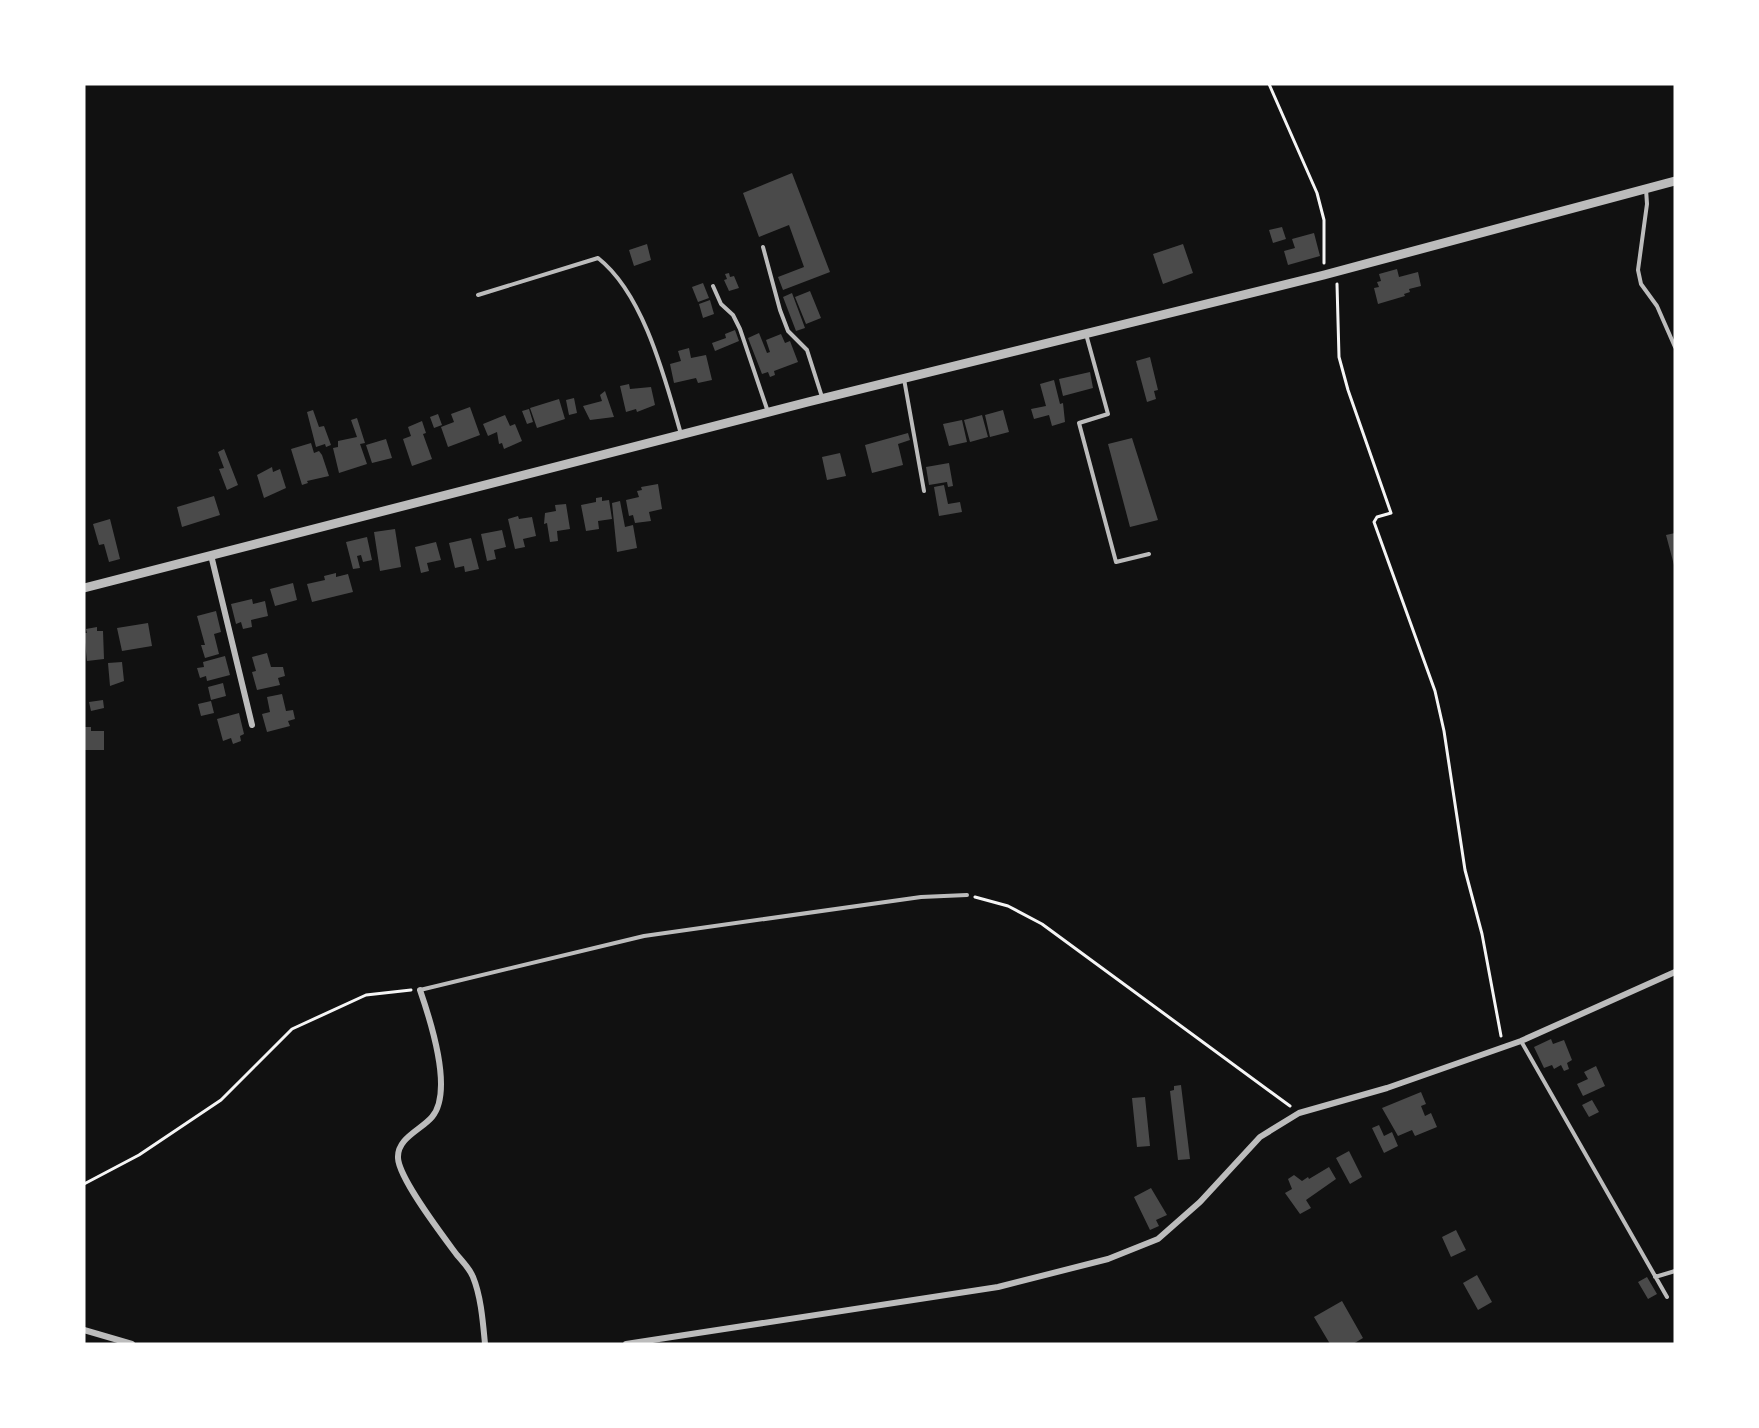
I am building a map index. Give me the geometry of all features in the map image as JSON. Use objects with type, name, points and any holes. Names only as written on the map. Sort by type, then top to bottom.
[{"type":"street","points":[[84,588],[768,412],[1324,275],[1675,181]]},
{"type":"street","points":[[211,555],[252,725]]},
{"type":"street","points":[[626,1344],[998,1287],[1108,1259],[1158,1239],[1200,1202],[1260,1137],[1299,1113],[1387,1088],[1521,1041],[1675,972]]},
{"type":"street","points":[[420,990],[436,1048],[441,1086],[439,1105],[432,1117],[402,1142],[398,1156],[400,1169],[436,1226],[473,1276],[485,1344]]},
{"type":"street","points":[[84,1330],[132,1344]]},
{"type":"lane","points":[[1646,189],[1647,204],[1638,270],[1641,284],[1657,306],[1675,347]]},
{"type":"lane","points":[[763,247],[780,310],[789,331],[807,350],[823,399]]},
{"type":"lane","points":[[478,295],[598,258],[611,268],[632,300],[657,358],[681,435]]},
{"type":"lane","points":[[713,286],[721,304],[733,315],[740,329],[768,412]]},
{"type":"lane","points":[[1086,333],[1108,414],[1079,423],[1116,562],[1149,554]]},
{"type":"lane","points":[[904,379],[924,491]]},
{"type":"lane","points":[[420,990],[644,936],[921,897],[967,895]]},
{"type":"lane","points":[[1521,1041],[1667,1298]]},
{"type":"lane","points":[[1655,1277],[1675,1272]]},
{"type":"path","points":[[1269,84],[1317,194],[1324,220],[1324,275]]},
{"type":"path","points":[[1338,285],[1339,357],[1390,513],[1377,517],[1374,522],[1435,691],[1444,731],[1465,870],[1482,934],[1503,1047]]},
{"type":"path","points":[[967,895],[1008,906],[1042,924],[1299,1113]]},
{"type":"path","points":[[84,1184],[139,1155],[221,1100],[292,1029],[366,995],[397,989],[420,990]]},
{"type":"building","points":[[792,173],[830,272],[783,290],[778,277],[804,267],[789,225],[759,237],[743,193]]},
{"type":"building","points":[[1282,227],[1286,239],[1273,243],[1269,230]]},
{"type":"building","points":[[1314,233],[1320,256],[1288,265],[1284,251],[1295,248],[1292,239]]},
{"type":"building","points":[[647,244],[651,260],[634,266],[629,250]]},
{"type":"building","points":[[1183,244],[1193,273],[1163,284],[1153,254]]},
{"type":"building","points":[[1397,269],[1399,277],[1418,272],[1421,286],[1409,289],[1410,292],[1404,294],[1405,296],[1378,304],[1374,288],[1379,287],[1377,282],[1381,281],[1379,274]]},
{"type":"building","points":[[729,273],[730,277],[734,276],[739,288],[729,291],[724,280],[727,279],[725,274]]},
{"type":"building","points":[[703,283],[709,298],[698,302],[692,287]]},
{"type":"building","points":[[810,291],[821,318],[806,324],[795,297]]},
{"type":"building","points":[[792,293],[805,328],[796,331],[783,297]]},
{"type":"building","points":[[710,300],[714,314],[703,318],[699,304]]},
{"type":"building","points":[[735,330],[739,341],[715,351],[712,343],[726,338],[725,334]]},
{"type":"building","points":[[759,333],[767,353],[770,352],[766,340],[781,334],[785,343],[790,341],[798,362],[774,371],[775,375],[770,377],[768,372],[762,374],[748,338]]},
{"type":"building","points":[[689,348],[691,358],[706,355],[712,380],[698,383],[696,378],[674,383],[670,364],[681,361],[678,351]]},
{"type":"building","points":[[1150,357],[1158,390],[1154,391],[1156,399],[1147,402],[1136,361]]},
{"type":"building","points":[[1090,372],[1093,388],[1063,396],[1059,379]]},
{"type":"building","points":[[1054,380],[1060,404],[1063,403],[1065,422],[1052,426],[1049,415],[1034,419],[1031,409],[1046,406],[1040,384]]},
{"type":"building","points":[[629,384],[630,389],[651,387],[655,405],[637,412],[636,409],[626,412],[620,386]]},
{"type":"building","points":[[605,391],[614,417],[590,420],[583,406],[602,401],[600,395]]},
{"type":"building","points":[[574,398],[577,413],[569,415],[566,400]]},
{"type":"building","points":[[559,399],[565,419],[537,428],[530,408]]},
{"type":"building","points":[[470,407],[480,435],[448,447],[441,427],[454,422],[451,414]]},
{"type":"building","points":[[529,409],[533,422],[527,424],[522,411]]},
{"type":"building","points":[[313,410],[319,427],[324,426],[331,445],[316,447],[307,412]]},
{"type":"building","points":[[1003,410],[1009,432],[990,437],[985,415]]},
{"type":"building","points":[[438,414],[442,425],[434,428],[430,417]]},
{"type":"building","points":[[505,415],[510,426],[515,424],[522,441],[504,449],[502,443],[499,444],[497,432],[488,436],[483,424]]},
{"type":"building","points":[[982,415],[988,437],[970,442],[964,420]]},
{"type":"building","points":[[357,418],[365,443],[360,444],[367,464],[339,473],[333,448],[338,447],[338,441],[357,437],[351,420]]},
{"type":"building","points":[[962,420],[967,442],[949,446],[943,424]]},
{"type":"building","points":[[422,421],[426,433],[423,434],[432,459],[412,466],[403,439],[411,436],[408,427]]},
{"type":"building","points":[[908,433],[910,440],[898,444],[903,465],[872,473],[865,445]]},
{"type":"building","points":[[1132,438],[1158,520],[1130,527],[1108,444]]},
{"type":"building","points":[[386,439],[392,458],[372,463],[366,445]]},
{"type":"building","points":[[311,443],[314,453],[319,451],[322,455],[329,476],[307,481],[308,483],[302,485],[291,449]]},
{"type":"building","points":[[224,449],[238,485],[227,490],[219,469],[224,468],[218,452]]},
{"type":"building","points":[[840,453],[846,476],[827,480],[822,457]]},
{"type":"building","points":[[949,463],[953,486],[948,487],[947,482],[929,485],[926,467]]},
{"type":"building","points":[[272,467],[273,472],[280,469],[286,488],[264,498],[257,475]]},
{"type":"building","points":[[658,484],[662,509],[649,512],[651,521],[635,523],[633,515],[629,516],[626,500],[639,497],[637,491],[642,490],[641,487]]},
{"type":"building","points":[[944,485],[948,504],[960,502],[962,512],[939,516],[934,487]]},
{"type":"building","points":[[214,496],[220,515],[182,527],[177,507]]},
{"type":"building","points":[[602,497],[602,501],[609,500],[612,519],[598,521],[599,529],[586,531],[581,505],[596,502],[596,498]]},
{"type":"building","points":[[620,501],[625,527],[633,525],[637,548],[617,552],[612,503]]},
{"type":"building","points":[[566,504],[570,529],[557,531],[558,541],[550,542],[547,523],[544,524],[545,513],[556,511],[555,505]]},
{"type":"building","points":[[518,516],[519,519],[532,517],[536,536],[523,539],[525,547],[515,549],[508,519]]},
{"type":"building","points":[[110,519],[120,559],[109,562],[104,544],[99,545],[93,524]]},
{"type":"building","points":[[395,529],[401,567],[380,571],[374,532]]},
{"type":"building","points":[[502,530],[506,547],[494,550],[496,559],[487,561],[481,534]]},
{"type":"building","points":[[1675,533],[1675,565],[1674,565],[1666,535]]},
{"type":"building","points":[[367,537],[372,560],[363,562],[361,555],[357,556],[360,568],[353,569],[346,542]]},
{"type":"building","points":[[471,538],[479,569],[465,572],[464,566],[455,568],[449,543]]},
{"type":"building","points":[[436,542],[441,560],[427,563],[429,571],[421,573],[415,547]]},
{"type":"building","points":[[336,573],[336,577],[348,574],[353,592],[312,602],[307,584],[325,580],[324,576]]},
{"type":"building","points":[[293,583],[297,600],[275,606],[270,589]]},
{"type":"building","points":[[252,599],[253,604],[265,601],[268,616],[251,620],[252,627],[243,629],[241,622],[236,624],[231,604]]},
{"type":"building","points":[[216,611],[221,632],[214,634],[219,654],[205,658],[201,645],[205,645],[197,616]]},
{"type":"building","points":[[148,623],[152,646],[122,651],[117,628]]},
{"type":"building","points":[[97,627],[97,631],[103,631],[104,659],[87,661],[84,633],[87,633],[86,629]]},
{"type":"building","points":[[267,653],[271,667],[283,667],[285,676],[278,678],[280,685],[257,690],[252,672],[256,671],[252,657]]},
{"type":"building","points":[[225,656],[230,675],[207,681],[206,676],[200,678],[197,668],[204,667],[203,662]]},
{"type":"building","points":[[122,662],[124,681],[110,686],[108,663]]},
{"type":"building","points":[[223,683],[226,696],[211,700],[208,687]]},
{"type":"building","points":[[282,694],[286,711],[293,710],[295,719],[288,721],[290,726],[267,732],[262,714],[270,712],[267,697]]},
{"type":"building","points":[[103,700],[104,708],[91,711],[89,702]]},
{"type":"building","points":[[211,701],[214,713],[201,716],[198,704]]},
{"type":"building","points":[[239,713],[244,734],[240,736],[241,741],[233,744],[231,738],[223,741],[217,719]]},
{"type":"building","points":[[84,727],[91,727],[91,731],[104,731],[104,750],[84,750]]},
{"type":"building","points":[[1551,1039],[1553,1044],[1564,1040],[1572,1060],[1567,1063],[1569,1069],[1564,1071],[1561,1065],[1554,1069],[1552,1065],[1544,1068],[1534,1047]]},
{"type":"building","points":[[1596,1066],[1605,1086],[1583,1096],[1577,1084],[1588,1079],[1584,1072]]},
{"type":"building","points":[[1181,1085],[1190,1159],[1178,1160],[1170,1091],[1174,1090],[1174,1086]]},
{"type":"building","points":[[1421,1092],[1426,1104],[1421,1106],[1425,1116],[1431,1113],[1437,1127],[1415,1136],[1412,1130],[1398,1136],[1382,1108]]},
{"type":"building","points":[[1145,1097],[1150,1146],[1137,1147],[1132,1098]]},
{"type":"building","points":[[1592,1100],[1599,1112],[1589,1117],[1582,1105]]},
{"type":"building","points":[[1379,1125],[1384,1136],[1392,1132],[1398,1146],[1384,1153],[1372,1128]]},
{"type":"building","points":[[1349,1151],[1362,1177],[1350,1184],[1336,1158]]},
{"type":"building","points":[[1329,1167],[1336,1179],[1306,1200],[1311,1208],[1300,1214],[1285,1193],[1292,1189],[1288,1179],[1294,1175],[1302,1181],[1308,1177],[1309,1179]]},
{"type":"building","points":[[1151,1188],[1167,1215],[1156,1220],[1159,1226],[1150,1230],[1134,1197]]},
{"type":"building","points":[[1456,1230],[1466,1250],[1451,1257],[1442,1237]]},
{"type":"building","points":[[1477,1275],[1492,1302],[1478,1310],[1463,1283]]},
{"type":"building","points":[[1647,1277],[1657,1294],[1648,1299],[1638,1282]]},
{"type":"building","points":[[1342,1301],[1363,1338],[1353,1344],[1330,1344],[1314,1317]]}]
